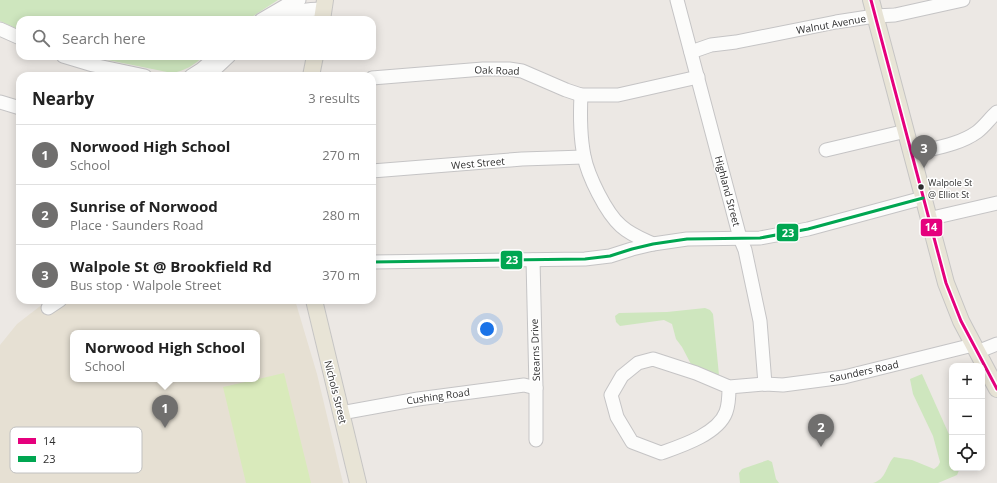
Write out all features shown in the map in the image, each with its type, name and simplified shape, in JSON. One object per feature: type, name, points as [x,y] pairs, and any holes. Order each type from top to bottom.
[{"type":"main road","points":[[871,0],[928,219],[952,302],[997,389]]},
{"type":"main road","points":[[312,72],[314,60]]},
{"type":"main road","name":"Nichols Street","points":[[315,304],[358,483]]},
{"type":"street","points":[[268,16],[298,0]]},
{"type":"street","name":"Highland Street","points":[[677,0],[740,238],[745,250],[760,321],[765,384]]},
{"type":"street","name":"Walnut Avenue","points":[[692,58],[723,44],[836,22],[875,16],[895,15],[963,0]]},
{"type":"street","points":[[287,16],[308,9],[324,10]]},
{"type":"street","points":[[0,29],[16,36]]},
{"type":"street","name":"Oak Road","points":[[664,85],[675,78],[692,58]]},
{"type":"street","points":[[76,60],[126,72]]},
{"type":"street","points":[[197,72],[218,60]]},
{"type":"street","points":[[211,72],[221,60]]},
{"type":"street","name":"Oak Road","points":[[376,78],[465,70],[509,69],[522,71],[581,95],[618,95],[698,77]]},
{"type":"street","points":[[581,95],[580,112],[584,157],[600,198],[620,226],[632,234],[654,244]]},
{"type":"street","points":[[0,102],[16,107]]},
{"type":"street","points":[[912,154],[962,141],[979,131],[997,112]]},
{"type":"street","points":[[826,150],[906,131]]},
{"type":"street","name":"West Street","points":[[376,172],[522,159],[584,157]]},
{"type":"street","points":[[376,262],[585,259],[610,256],[654,244],[686,240],[760,238],[808,229],[923,198]]},
{"type":"street","points":[[928,219],[997,203]]},
{"type":"street","name":"Stearns Drive","points":[[533,260],[536,440]]},
{"type":"street","points":[[48,308],[54,304]]},
{"type":"street","name":"Saunders Road","points":[[729,387],[726,413],[716,428],[684,445],[661,453],[632,442],[617,417],[611,395],[622,376],[638,363],[653,359],[696,372],[729,387],[765,384],[783,385],[844,377],[997,344]]},
{"type":"street","name":"Cushing Road","points":[[341,413],[418,399],[524,385],[536,388]]},
{"type":"shaded area","points":[[43,304],[296,304],[317,374],[343,483],[0,483],[0,345],[17,324]]},
{"type":"green space","points":[[0,0],[278,0],[253,16],[16,16],[16,28],[0,21]]},
{"type":"green space","points":[[108,60],[199,60],[181,71],[167,72]]},
{"type":"green space","points":[[705,308],[710,310],[713,314],[719,375],[693,368],[676,339],[672,324],[664,320],[620,326],[616,322],[615,316],[619,313],[667,312]]},
{"type":"green space","points":[[284,373],[311,483],[246,483],[223,387],[245,382],[260,382],[260,379]]},
{"type":"green space","points":[[922,374],[949,434],[949,471],[959,471],[957,475],[938,483],[873,483],[878,481],[884,475],[894,457],[912,460],[934,469],[940,462],[933,436],[913,394],[910,379]]},
{"type":"green space","points":[[768,460],[772,462],[776,479],[779,483],[740,483],[739,473],[742,469]]},
{"type":"transit line","name":"14","points":[[871,0],[946,283],[961,321],[997,389]]},
{"type":"transit line","name":"23","points":[[376,262],[585,259],[610,256],[653,244],[687,239],[760,238],[808,229],[923,198]]},
{"type":"place","name":"Walpole St @ Brookfield Rd","points":[[924,168]]},
{"type":"place","name":"Walpole St @ Elliot St","points":[[921,187]]},
{"type":"place","name":"Norwood High School","points":[[165,428]]},
{"type":"place","name":"Sunrise of Norwood","points":[[821,447]]}]
